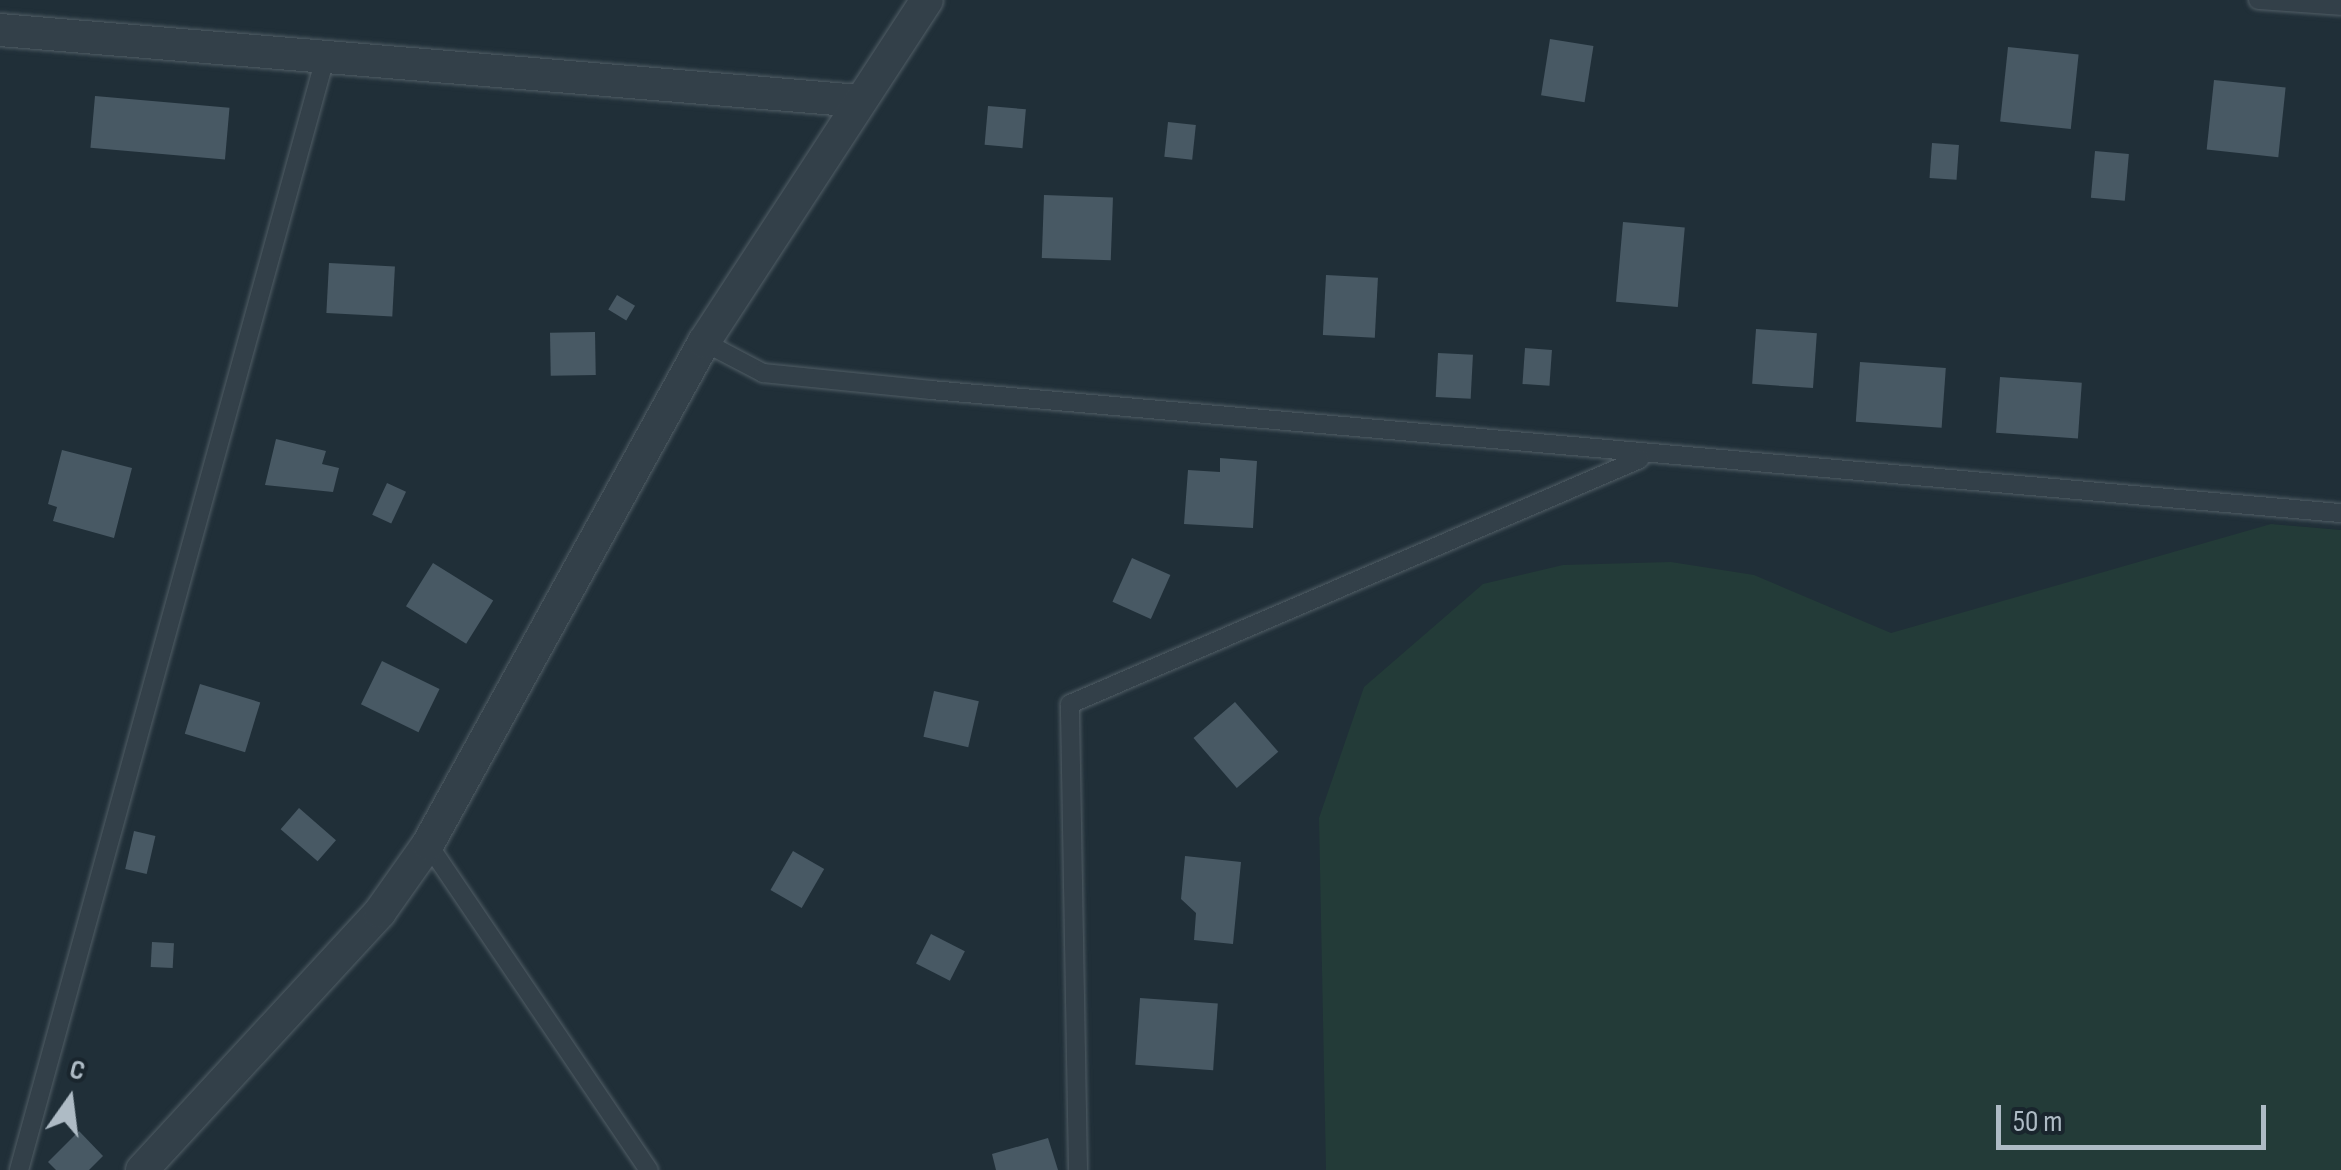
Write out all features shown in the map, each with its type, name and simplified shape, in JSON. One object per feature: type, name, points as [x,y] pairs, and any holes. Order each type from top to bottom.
[{"type":"street","points":[[142,1170],[380,912],[428,844],[704,342],[927,0]]},
{"type":"street","points":[[0,30],[859,102]]},
{"type":"lane","points":[[2258,0],[2341,6]]},
{"type":"lane","points":[[18,1170],[325,58]]},
{"type":"lane","points":[[704,342],[763,373],[1645,456],[2341,513]]},
{"type":"lane","points":[[1078,1170],[1070,704],[1645,456]]},
{"type":"lane","points":[[428,844],[649,1170]]},
{"type":"green space","points":[[2271,524],[2341,530],[2341,1170],[1326,1170],[1319,818],[1364,687],[1483,584],[1563,565],[1671,562],[1754,575],[1891,633]]},
{"type":"building","points":[[1550,39],[1593,46],[1585,102],[1541,95]]},
{"type":"building","points":[[2008,47],[2079,54],[2071,129],[2000,122]]},
{"type":"building","points":[[2214,80],[2286,88],[2278,157],[2207,150]]},
{"type":"building","points":[[95,96],[229,108],[225,160],[90,148]]},
{"type":"building","points":[[988,106],[1026,109],[1022,148],[985,145]]},
{"type":"building","points":[[1168,122],[1196,125],[1192,160],[1164,157]]},
{"type":"building","points":[[1932,143],[1959,145],[1956,180],[1930,178]]},
{"type":"building","points":[[2095,151],[2129,154],[2125,201],[2091,198]]},
{"type":"building","points":[[1044,195],[1113,197],[1111,260],[1042,258]]},
{"type":"building","points":[[1623,222],[1685,227],[1678,307],[1616,302]]},
{"type":"building","points":[[329,263],[395,266],[392,316],[326,313]]},
{"type":"building","points":[[1326,275],[1378,278],[1375,338],[1323,335]]},
{"type":"building","points":[[617,295],[635,306],[626,320],[608,310]]},
{"type":"building","points":[[1756,329],[1817,333],[1813,388],[1752,384]]},
{"type":"building","points":[[595,332],[596,375],[551,376],[550,333]]},
{"type":"building","points":[[1525,348],[1552,350],[1549,386],[1522,384]]},
{"type":"building","points":[[1438,353],[1473,355],[1471,399],[1436,397]]},
{"type":"building","points":[[1860,362],[1946,368],[1942,428],[1856,422]]},
{"type":"building","points":[[2000,377],[2082,383],[2078,439],[1996,433]]},
{"type":"building","points":[[276,439],[326,451],[322,464],[339,468],[333,492],[265,485]]},
{"type":"building","points":[[62,450],[132,468],[114,538],[53,521],[57,507],[48,504]]},
{"type":"building","points":[[1220,458],[1257,461],[1253,528],[1184,524],[1188,470],[1220,472]]},
{"type":"building","points":[[387,483],[406,492],[391,524],[372,515]]},
{"type":"building","points":[[1132,558],[1170,575],[1151,619],[1112,602]]},
{"type":"building","points":[[433,563],[493,601],[466,644],[406,606]]},
{"type":"building","points":[[382,661],[440,689],[418,732],[361,704]]},
{"type":"building","points":[[200,684],[260,702],[245,752],[185,734]]},
{"type":"building","points":[[934,691],[979,701],[968,747],[923,737]]},
{"type":"building","points":[[1235,702],[1278,752],[1237,788],[1193,738]]},
{"type":"building","points":[[299,808],[336,840],[318,861],[281,829]]},
{"type":"building","points":[[134,831],[155,836],[147,874],[125,869]]},
{"type":"building","points":[[793,851],[824,869],[802,908],[770,890]]},
{"type":"building","points":[[1185,856],[1241,862],[1233,944],[1194,940],[1196,913],[1181,899]]},
{"type":"building","points":[[931,934],[965,951],[950,981],[916,963]]},
{"type":"building","points":[[152,942],[174,943],[173,968],[151,967]]},
{"type":"building","points":[[1140,998],[1218,1003],[1213,1070],[1135,1065]]},
{"type":"building","points":[[79,1131],[103,1156],[89,1170],[56,1170],[48,1162]]},
{"type":"building","points":[[1048,1138],[1058,1170],[996,1170],[992,1154]]}]
